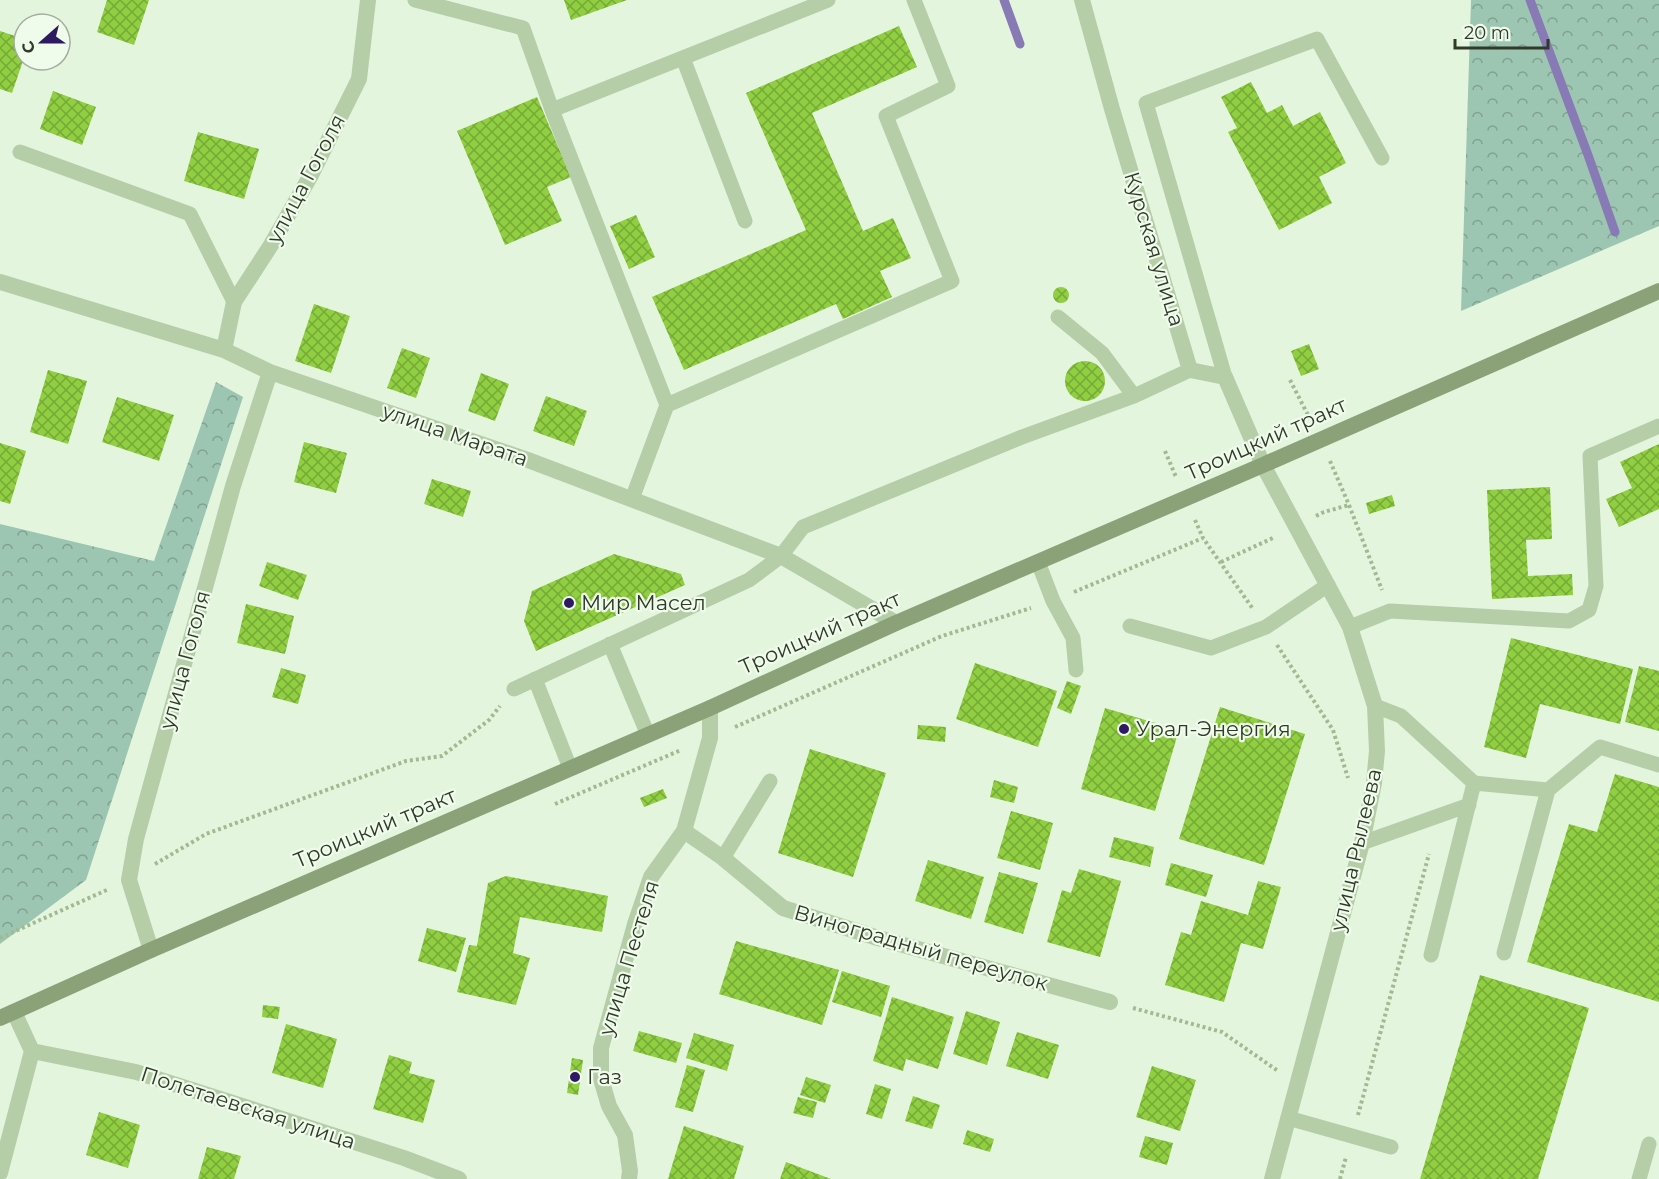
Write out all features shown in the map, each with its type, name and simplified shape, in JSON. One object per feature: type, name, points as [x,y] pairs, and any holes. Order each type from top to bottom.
[{"type":"main road","name":"Троицкий тракт","points":[[7,1015],[151,950],[710,708],[896,623],[1659,291]]},
{"type":"street","name":"улица Гоголя","points":[[224,350],[234,302],[271,245],[311,175],[358,79],[368,0]]},
{"type":"street","name":"Курская улица","points":[[1082,0],[1121,142],[1190,370]]},
{"type":"street","name":"улица Марата","points":[[0,282],[224,350],[270,372],[528,460],[782,556],[896,623]]},
{"type":"street","points":[[1190,370],[1225,377],[1263,465]]},
{"type":"street","name":"улица Гоголя","points":[[151,950],[129,880],[136,839],[233,486],[270,372]]},
{"type":"street","name":"улица Рылеева","points":[[1263,465],[1350,627],[1375,706],[1377,751],[1374,783],[1362,843],[1272,1179]]},
{"type":"street","name":"улица Пестеля","points":[[628,1179],[630,1171],[625,1135],[609,1106],[601,1079],[601,1048],[635,924],[651,877],[684,831],[710,738],[710,708]]},
{"type":"street","name":"Виноградный переулок","points":[[684,831],[723,858],[783,908],[878,938],[1110,1002]]},
{"type":"street","points":[[0,1173],[32,1051],[7,1015]]},
{"type":"street","name":"Полетаевская улица","points":[[32,1051],[136,1072],[404,1158],[459,1179]]},
{"type":"lane","points":[[415,0],[523,28],[552,110],[667,405],[632,499]]},
{"type":"lane","points":[[552,110],[828,0]]},
{"type":"lane","points":[[667,405],[952,281],[886,116],[948,86],[914,0]]},
{"type":"lane","points":[[1225,377],[1146,103],[1317,39],[1382,158]]},
{"type":"lane","points":[[683,58],[744,221]]},
{"type":"lane","points":[[20,152],[190,214],[234,302]]},
{"type":"lane","points":[[1058,317],[1102,353],[1134,396]]},
{"type":"lane","points":[[514,689],[749,580],[782,556],[803,527],[1022,437],[1134,396],[1190,370]]},
{"type":"lane","points":[[1350,627],[1390,611],[1569,621],[1589,610],[1596,586],[1590,456],[1659,426]]},
{"type":"lane","points":[[1038,562],[1053,601],[1073,638],[1076,670]]},
{"type":"lane","points":[[1131,626],[1211,648],[1266,627],[1328,585]]},
{"type":"lane","points":[[610,644],[648,735]]},
{"type":"lane","points":[[535,679],[570,768]]},
{"type":"lane","points":[[1375,706],[1401,716],[1474,783],[1548,790]]},
{"type":"lane","points":[[1504,953],[1548,790],[1600,747],[1659,765]]},
{"type":"lane","points":[[723,858],[770,781]]},
{"type":"lane","points":[[1431,955],[1474,783]]},
{"type":"lane","points":[[1362,843],[1469,805]]},
{"type":"lane","points":[[1288,1118],[1390,1147]]},
{"type":"lane","points":[[1639,1179],[1649,1144]]},
{"type":"path","points":[[1290,380],[1349,504],[1390,611]]},
{"type":"path","points":[[546,808],[942,636],[1053,601],[1203,538],[1266,627],[1333,730],[1348,776],[1347,788]]},
{"type":"path","points":[[0,938],[129,880],[206,834],[406,760],[442,756],[489,720],[514,689]]},
{"type":"path","points":[[1340,1179],[1428,854]]},
{"type":"path","points":[[1110,1002],[1222,1032],[1278,1071],[1281,1060]]},
{"type":"green space","points":[[1471,0],[1659,0],[1659,226],[1461,311]]},
{"type":"green space","points":[[216,382],[243,397],[86,880],[0,944],[0,524],[154,561]]},
{"type":"building","points":[[107,0],[149,0],[134,45],[97,32]]},
{"type":"building","points":[[564,0],[627,0],[571,20]]},
{"type":"building","points":[[899,26],[917,67],[812,113],[863,231],[893,218],[911,258],[880,271],[892,297],[843,319],[836,304],[684,370],[652,297],[806,230],[746,93]]},
{"type":"building","points":[[0,31],[12,35],[12,72],[19,72],[12,93],[0,89]]},
{"type":"building","points":[[1251,82],[1267,113],[1282,105],[1293,126],[1320,112],[1346,163],[1319,177],[1332,203],[1279,230],[1228,132],[1237,128],[1221,97]]},
{"type":"building","points":[[53,91],[96,107],[82,145],[40,129]]},
{"type":"building","points":[[537,97],[571,177],[547,187],[562,221],[505,245],[457,131]]},
{"type":"building","points":[[198,132],[259,149],[244,199],[184,181]]},
{"type":"building","points":[[636,215],[655,257],[629,269],[610,226]]},
{"type":"building","points":[[1061,287],[1067,289],[1069,295],[1067,301],[1061,303],[1055,301],[1053,295],[1055,289]]},
{"type":"building","points":[[314,304],[350,316],[331,373],[295,361]]},
{"type":"building","points":[[1309,344],[1319,369],[1301,376],[1291,351]]},
{"type":"building","points":[[402,348],[430,358],[416,398],[387,388]]},
{"type":"building","points":[[1085,361],[1093,362],[1099,367],[1104,373],[1104,389],[1099,395],[1093,400],[1085,401],[1077,400],[1071,395],[1066,389],[1065,381],[1066,373],[1071,367],[1077,362]]},
{"type":"building","points":[[48,370],[87,381],[68,444],[30,432]]},
{"type":"building","points":[[481,373],[509,384],[495,421],[468,411]]},
{"type":"building","points":[[546,396],[587,411],[574,446],[533,431]]},
{"type":"building","points":[[117,397],[174,415],[159,461],[102,442]]},
{"type":"building","points":[[304,442],[347,453],[336,493],[294,482]]},
{"type":"building","points":[[0,443],[26,451],[10,504],[0,501]]},
{"type":"building","points":[[1659,444],[1659,509],[1619,527],[1606,499],[1632,488],[1620,462]]},
{"type":"building","points":[[432,479],[471,491],[463,517],[424,504]]},
{"type":"building","points":[[1550,487],[1552,539],[1526,540],[1528,576],[1572,574],[1573,595],[1492,599],[1487,490]]},
{"type":"building","points":[[1392,495],[1395,506],[1369,514],[1366,503]]},
{"type":"building","points":[[614,554],[681,574],[685,585],[536,651],[524,621],[532,591]]},
{"type":"building","points":[[267,562],[307,575],[298,600],[259,586]]},
{"type":"building","points":[[246,604],[294,616],[285,654],[237,643]]},
{"type":"building","points":[[1511,638],[1633,669],[1620,724],[1540,704],[1526,758],[1484,747]]},
{"type":"building","points":[[975,663],[1057,691],[1038,747],[956,719]]},
{"type":"building","points":[[1639,666],[1659,671],[1659,731],[1625,722]]},
{"type":"building","points":[[281,668],[306,675],[298,704],[272,697]]},
{"type":"building","points":[[1067,681],[1081,686],[1071,714],[1057,708]]},
{"type":"building","points":[[1220,707],[1305,734],[1264,865],[1179,839]]},
{"type":"building","points":[[1105,708],[1179,730],[1155,811],[1081,789]]},
{"type":"building","points":[[918,725],[946,727],[945,742],[917,739]]},
{"type":"building","points":[[810,749],[886,773],[853,877],[778,853]]},
{"type":"building","points":[[1615,774],[1659,787],[1659,1002],[1527,962],[1569,824],[1597,832]]},
{"type":"building","points":[[994,780],[1018,787],[1014,803],[990,797]]},
{"type":"building","points":[[663,789],[667,798],[644,807],[640,798]]},
{"type":"building","points":[[1011,811],[1053,823],[1040,870],[997,858]]},
{"type":"building","points":[[1114,837],[1154,847],[1150,867],[1109,857]]},
{"type":"building","points":[[928,860],[984,877],[971,919],[915,901]]},
{"type":"building","points":[[1171,863],[1213,875],[1206,897],[1165,885]]},
{"type":"building","points":[[1079,869],[1121,881],[1100,957],[1047,942],[1062,890],[1071,893]]},
{"type":"building","points":[[999,872],[1038,883],[1023,934],[984,922]]},
{"type":"building","points":[[506,876],[608,896],[602,932],[520,917],[513,953],[530,958],[516,1005],[457,992],[469,945],[477,946],[488,883]]},
{"type":"building","points":[[1258,881],[1281,887],[1263,949],[1241,943],[1224,1002],[1165,985],[1181,932],[1191,935],[1201,901],[1248,915]]},
{"type":"building","points":[[427,928],[466,938],[456,972],[418,961]]},
{"type":"building","points":[[736,941],[839,970],[822,1025],[719,994]]},
{"type":"building","points":[[842,971],[890,986],[881,1017],[832,1002]]},
{"type":"building","points":[[1480,975],[1589,1008],[1538,1179],[1420,1179]]},
{"type":"building","points":[[892,997],[954,1017],[938,1069],[906,1059],[903,1071],[873,1061]]},
{"type":"building","points":[[263,1005],[280,1007],[278,1019],[262,1017]]},
{"type":"building","points":[[966,1011],[1000,1022],[987,1065],[953,1054]]},
{"type":"building","points":[[286,1024],[337,1039],[323,1088],[272,1073]]},
{"type":"building","points":[[639,1031],[682,1043],[676,1063],[633,1051]]},
{"type":"building","points":[[1017,1032],[1059,1045],[1048,1079],[1006,1066]]},
{"type":"building","points":[[694,1033],[734,1045],[727,1071],[686,1058]]},
{"type":"building","points":[[389,1055],[412,1062],[409,1073],[435,1080],[423,1123],[373,1109]]},
{"type":"building","name":"Газ","points":[[572,1058],[583,1060],[578,1095],[567,1093]]},
{"type":"building","points":[[687,1065],[705,1070],[693,1112],[675,1107]]},
{"type":"building","points":[[1152,1066],[1196,1080],[1180,1131],[1136,1117]]},
{"type":"building","points":[[806,1077],[831,1085],[825,1103],[800,1095]]},
{"type":"building","points":[[875,1084],[891,1089],[882,1119],[866,1114]]},
{"type":"building","points":[[913,1096],[940,1105],[932,1129],[905,1121]]},
{"type":"building","points":[[798,1097],[817,1102],[813,1118],[793,1113]]},
{"type":"building","points":[[99,1112],[140,1125],[128,1168],[86,1155]]},
{"type":"building","points":[[684,1126],[744,1146],[734,1179],[668,1179]]},
{"type":"building","points":[[967,1130],[994,1139],[990,1152],[963,1144]]},
{"type":"building","points":[[1145,1136],[1173,1143],[1167,1165],[1139,1157]]},
{"type":"building","points":[[207,1147],[241,1156],[234,1179],[198,1179]]},
{"type":"building","points":[[786,1162],[831,1179],[780,1179]]},
{"type":"waterway","points":[[1004,0],[1020,44]]},
{"type":"waterway","points":[[1530,0],[1615,232]]},
{"type":"place","name":"Мир Масел","points":[[569,603]]},
{"type":"place","name":"Урал-Энергия","points":[[1124,729]]},
{"type":"place","name":"Газ","points":[[575,1077]]}]
